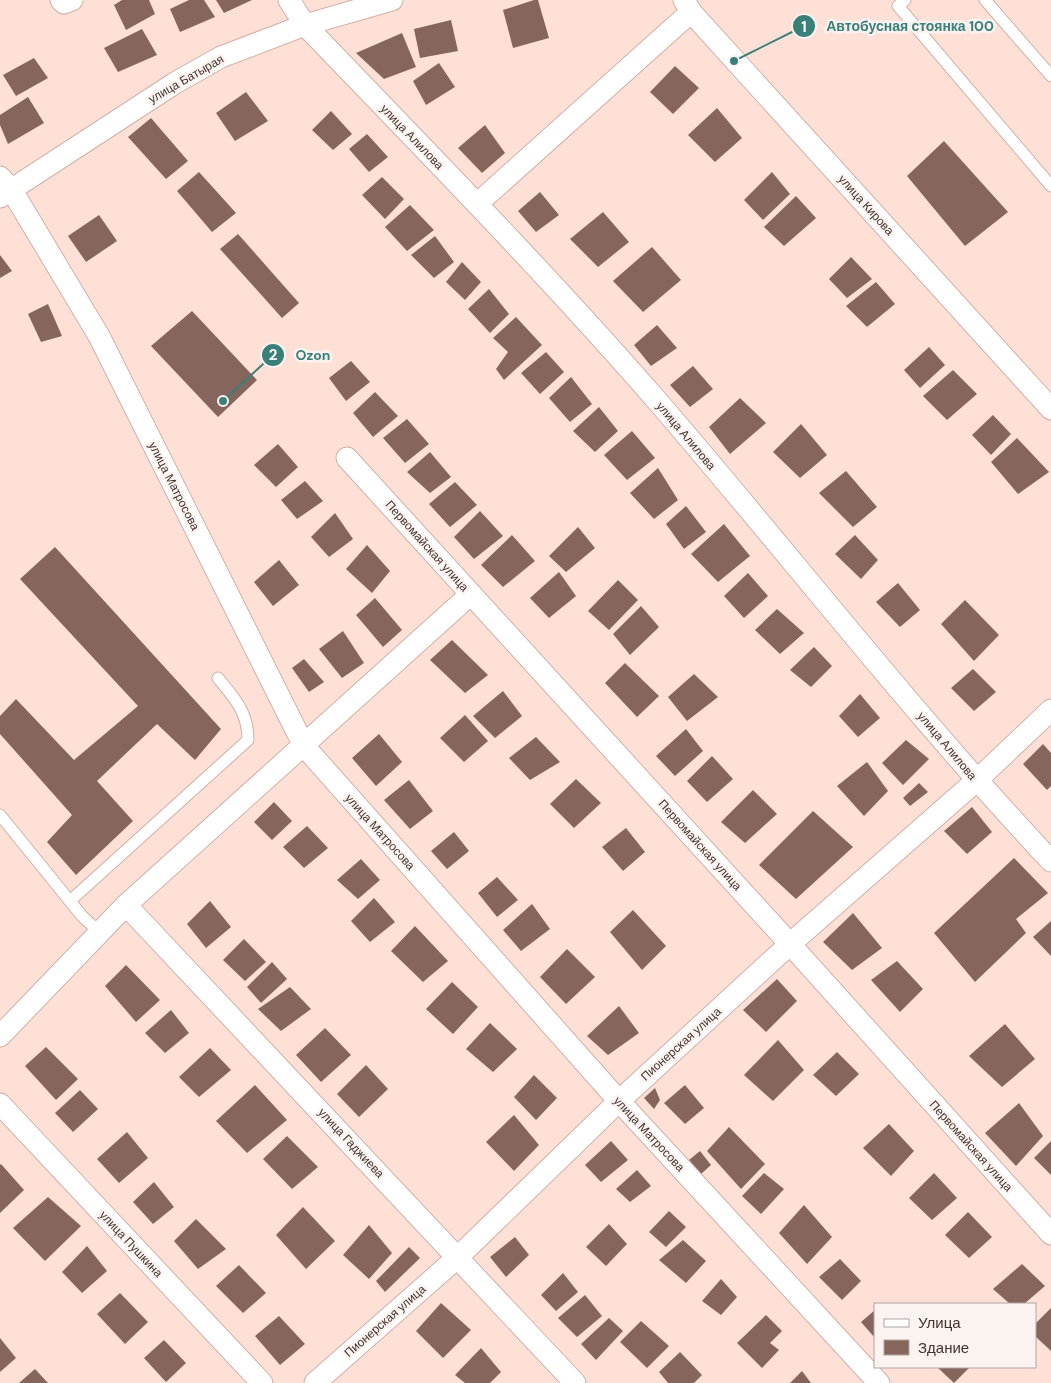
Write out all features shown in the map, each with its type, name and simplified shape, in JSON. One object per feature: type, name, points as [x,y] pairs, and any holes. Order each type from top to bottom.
[{"type":"street","points":[[61,0],[64,3],[72,0]]},
{"type":"street","name":"улица Алилова","points":[[288,0],[305,25],[476,204],[658,402],[976,781],[1051,860]]},
{"type":"street","name":"улица Батырая","points":[[4,188],[175,83],[222,57],[305,25],[392,0]]},
{"type":"street","points":[[476,204],[687,6]]},
{"type":"street","name":"улица Кирова","points":[[687,6],[1050,405]]},
{"type":"street","name":"улица Матросова","points":[[4,188],[99,336],[304,746],[619,1101],[879,1383]]},
{"type":"street","name":"Первомайская улица","points":[[347,458],[790,944],[1051,1234]]},
{"type":"street","points":[[0,1036],[126,905],[471,594]]},
{"type":"street","name":"Пионерская улица","points":[[315,1383],[458,1257],[619,1101],[790,944],[976,781],[1051,710]]},
{"type":"street","name":"улица Гаджиева","points":[[126,905],[575,1383]]},
{"type":"street","name":"улица Пушкина","points":[[0,1104],[262,1383]]},
{"type":"lane","points":[[905,0],[898,6],[1051,186]]},
{"type":"lane","points":[[985,0],[1051,76]]},
{"type":"lane","points":[[70,901],[248,740],[248,724],[238,704],[218,678]]},
{"type":"lane","points":[[0,815],[70,901],[99,932]]},
{"type":"building","points":[[122,0],[149,0],[155,14],[126,30],[114,5]]},
{"type":"building","points":[[189,0],[204,0],[215,17],[180,32],[170,9]]},
{"type":"building","points":[[216,0],[252,0],[224,13]]},
{"type":"building","points":[[538,0],[549,38],[513,48],[503,10]]},
{"type":"building","points":[[451,20],[458,51],[420,58],[414,29]]},
{"type":"building","points":[[142,29],[157,55],[118,72],[104,48]]},
{"type":"building","points":[[402,33],[416,67],[384,79],[356,53]]},
{"type":"building","points":[[34,58],[48,78],[16,96],[3,75]]},
{"type":"building","points":[[439,63],[455,87],[426,105],[413,81]]},
{"type":"building","points":[[675,66],[699,88],[673,114],[650,92]]},
{"type":"building","points":[[246,92],[268,121],[235,141],[216,113]]},
{"type":"building","points":[[28,97],[44,123],[8,144],[0,125],[0,115]]},
{"type":"building","points":[[717,108],[742,138],[715,162],[688,135]]},
{"type":"building","points":[[331,111],[352,134],[333,150],[312,130]]},
{"type":"building","points":[[151,118],[188,161],[166,179],[128,137]]},
{"type":"building","points":[[485,125],[505,153],[482,173],[458,148]]},
{"type":"building","points":[[367,134],[388,157],[369,172],[349,149]]},
{"type":"building","points":[[944,141],[1008,212],[965,246],[907,176]]},
{"type":"building","points":[[199,172],[236,213],[212,232],[177,191]]},
{"type":"building","points":[[772,172],[790,194],[763,220],[744,200]]},
{"type":"building","points":[[382,177],[404,199],[385,219],[362,195]]},
{"type":"building","points":[[540,192],[559,215],[536,232],[518,211]]},
{"type":"building","points":[[796,196],[816,218],[784,246],[764,227]]},
{"type":"building","points":[[410,205],[434,230],[407,251],[385,227]]},
{"type":"building","points":[[603,212],[629,242],[598,267],[570,239]]},
{"type":"building","points":[[99,215],[117,241],[86,262],[68,236]]},
{"type":"building","points":[[238,234],[299,303],[282,318],[220,249]]},
{"type":"building","points":[[435,236],[454,262],[434,278],[411,255]]},
{"type":"building","points":[[652,247],[681,280],[643,312],[613,281]]},
{"type":"building","points":[[0,255],[12,271],[0,278]]},
{"type":"building","points":[[851,257],[872,279],[847,298],[829,279]]},
{"type":"building","points":[[462,262],[481,282],[465,300],[446,282]]},
{"type":"building","points":[[876,282],[895,304],[867,327],[846,306]]},
{"type":"building","points":[[489,289],[509,314],[490,333],[468,309]]},
{"type":"building","points":[[48,304],[62,336],[41,342],[28,314]]},
{"type":"building","points":[[192,311],[257,380],[218,417],[151,346]]},
{"type":"building","points":[[516,317],[542,345],[504,380],[496,369],[508,352],[493,338]]},
{"type":"building","points":[[657,325],[677,348],[651,366],[634,345]]},
{"type":"building","points":[[929,347],[945,365],[920,388],[904,370]]},
{"type":"building","points":[[546,352],[564,372],[540,394],[521,373]]},
{"type":"building","points":[[351,361],[370,382],[346,401],[329,378]]},
{"type":"building","points":[[693,366],[713,389],[690,407],[670,385]]},
{"type":"building","points":[[953,370],[977,394],[947,420],[923,396]]},
{"type":"building","points":[[571,377],[592,404],[570,422],[549,398]]},
{"type":"building","points":[[375,392],[398,416],[373,437],[353,413]]},
{"type":"building","points":[[740,398],[766,423],[730,454],[709,427]]},
{"type":"building","points":[[599,407],[618,431],[595,452],[573,431]]},
{"type":"building","points":[[993,415],[1011,434],[991,455],[972,435]]},
{"type":"building","points":[[407,419],[429,444],[405,463],[383,438]]},
{"type":"building","points":[[801,424],[827,455],[800,478],[773,452]]},
{"type":"building","points":[[632,431],[655,458],[627,480],[604,455]]},
{"type":"building","points":[[1017,438],[1049,472],[1018,494],[991,462]]},
{"type":"building","points":[[278,444],[298,467],[276,487],[254,465]]},
{"type":"building","points":[[430,452],[451,477],[430,493],[407,472]]},
{"type":"building","points":[[658,468],[678,500],[654,519],[630,493]]},
{"type":"building","points":[[846,471],[877,507],[853,527],[819,493]]},
{"type":"building","points":[[305,481],[323,501],[297,519],[281,500]]},
{"type":"building","points":[[455,482],[477,505],[450,527],[429,504]]},
{"type":"building","points":[[686,506],[706,532],[684,549],[666,524]]},
{"type":"building","points":[[480,511],[503,536],[474,559],[454,537]]},
{"type":"building","points":[[335,513],[353,539],[329,557],[311,537]]},
{"type":"building","points":[[724,524],[750,556],[718,582],[691,554]]},
{"type":"building","points":[[578,527],[595,548],[566,572],[549,556]]},
{"type":"building","points":[[512,535],[535,561],[503,587],[481,565]]},
{"type":"building","points":[[855,535],[878,560],[861,579],[835,554]]},
{"type":"building","points":[[367,545],[390,571],[372,593],[346,569]]},
{"type":"building","points":[[55,547],[221,729],[195,760],[157,724],[97,781],[133,821],[76,875],[47,842],[72,815],[0,734],[0,716],[16,699],[74,760],[138,706],[20,579]]},
{"type":"building","points":[[279,560],[299,585],[273,606],[254,582]]},
{"type":"building","points":[[559,572],[576,596],[549,618],[530,598]]},
{"type":"building","points":[[748,573],[768,596],[744,618],[724,596]]},
{"type":"building","points":[[618,580],[638,600],[609,630],[588,611]]},
{"type":"building","points":[[898,583],[920,610],[900,627],[876,602]]},
{"type":"building","points":[[375,598],[402,630],[383,647],[356,615]]},
{"type":"building","points":[[965,600],[999,635],[974,661],[941,624]]},
{"type":"building","points":[[641,606],[659,627],[630,655],[613,634]]},
{"type":"building","points":[[777,609],[804,633],[780,654],[755,630]]},
{"type":"building","points":[[343,631],[364,663],[342,678],[319,649]]},
{"type":"building","points":[[452,640],[488,675],[465,693],[430,660]]},
{"type":"building","points":[[814,647],[832,666],[811,687],[790,670]]},
{"type":"building","points":[[304,659],[324,682],[309,692],[292,668]]},
{"type":"building","points":[[625,663],[659,696],[637,717],[605,683]]},
{"type":"building","points":[[973,669],[996,692],[974,711],[951,688]]},
{"type":"building","points":[[694,674],[718,697],[687,721],[668,697]]},
{"type":"building","points":[[503,691],[522,716],[495,738],[473,716]]},
{"type":"building","points":[[860,694],[880,718],[858,737],[839,716]]},
{"type":"building","points":[[465,715],[488,741],[464,762],[440,738]]},
{"type":"building","points":[[686,729],[703,751],[675,776],[656,756]]},
{"type":"building","points":[[379,734],[402,762],[376,786],[352,758]]},
{"type":"building","points":[[536,737],[560,762],[530,780],[509,758]]},
{"type":"building","points":[[906,740],[929,759],[903,785],[882,763]]},
{"type":"building","points":[[1043,744],[1051,753],[1051,786],[1047,790],[1023,764]]},
{"type":"building","points":[[712,756],[733,779],[707,802],[687,781]]},
{"type":"building","points":[[867,762],[888,791],[864,816],[837,786]]},
{"type":"building","points":[[576,779],[601,803],[574,828],[550,804]]},
{"type":"building","points":[[409,780],[433,811],[410,829],[384,800]]},
{"type":"building","points":[[919,783],[928,792],[910,806],[903,798]]},
{"type":"building","points":[[753,790],[777,814],[745,843],[721,822]]},
{"type":"building","points":[[274,802],[292,821],[272,840],[254,822]]},
{"type":"building","points":[[972,807],[992,832],[967,854],[944,831]]},
{"type":"building","points":[[813,811],[853,847],[796,899],[759,865]]},
{"type":"building","points":[[307,826],[328,848],[304,868],[283,847]]},
{"type":"building","points":[[626,828],[645,852],[623,871],[602,847]]},
{"type":"building","points":[[454,832],[469,851],[447,869],[431,851]]},
{"type":"building","points":[[1014,858],[1048,893],[1016,919],[1026,933],[975,982],[934,933]]},
{"type":"building","points":[[361,859],[380,880],[358,899],[337,880]]},
{"type":"building","points":[[497,877],[518,900],[497,917],[478,893]]},
{"type":"building","points":[[374,898],[395,922],[370,942],[351,921]]},
{"type":"building","points":[[210,901],[231,927],[206,948],[187,924]]},
{"type":"building","points":[[532,904],[550,929],[521,951],[503,930]]},
{"type":"building","points":[[633,910],[666,946],[642,970],[610,932]]},
{"type":"building","points":[[853,913],[882,948],[852,970],[823,942]]},
{"type":"building","points":[[1051,921],[1051,956],[1033,937]]},
{"type":"building","points":[[415,926],[448,961],[423,982],[391,951]]},
{"type":"building","points":[[244,939],[266,962],[245,981],[223,960]]},
{"type":"building","points":[[567,949],[595,977],[566,1004],[540,977]]},
{"type":"building","points":[[897,961],[923,989],[900,1012],[871,980]]},
{"type":"building","points":[[272,962],[287,979],[261,1003],[247,987]]},
{"type":"building","points":[[126,965],[160,1000],[136,1022],[105,986]]},
{"type":"building","points":[[777,979],[797,1001],[766,1032],[743,1010]]},
{"type":"building","points":[[452,982],[478,1007],[453,1034],[426,1009]]},
{"type":"building","points":[[290,987],[311,1009],[281,1031],[258,1009]]},
{"type":"building","points":[[619,1006],[639,1033],[608,1055],[587,1036]]},
{"type":"building","points":[[171,1010],[189,1033],[165,1053],[145,1033]]},
{"type":"building","points":[[490,1023],[517,1049],[493,1072],[466,1049]]},
{"type":"building","points":[[1005,1024],[1035,1059],[1002,1087],[969,1056]]},
{"type":"building","points":[[325,1028],[351,1055],[321,1082],[296,1055]]},
{"type":"building","points":[[778,1040],[804,1070],[773,1101],[744,1075]]},
{"type":"building","points":[[46,1047],[78,1079],[56,1100],[25,1066]]},
{"type":"building","points":[[210,1048],[231,1070],[199,1097],[179,1077]]},
{"type":"building","points":[[837,1052],[859,1074],[836,1096],[813,1075]]},
{"type":"building","points":[[366,1065],[388,1089],[359,1117],[337,1094]]},
{"type":"building","points":[[534,1075],[557,1098],[536,1120],[514,1097]]},
{"type":"building","points":[[255,1085],[287,1120],[247,1153],[216,1121]]},
{"type":"building","points":[[685,1085],[704,1108],[685,1124],[664,1103]]},
{"type":"building","points":[[655,1088],[660,1100],[654,1109],[644,1098]]},
{"type":"building","points":[[80,1090],[98,1109],[73,1132],[55,1113]]},
{"type":"building","points":[[1019,1103],[1043,1136],[1016,1166],[985,1133]]},
{"type":"building","points":[[514,1115],[539,1145],[514,1171],[486,1142]]},
{"type":"building","points":[[889,1124],[914,1151],[891,1176],[863,1148]]},
{"type":"building","points":[[729,1127],[765,1164],[741,1189],[707,1151]]},
{"type":"building","points":[[127,1132],[148,1158],[119,1183],[97,1159]]},
{"type":"building","points":[[287,1136],[318,1167],[292,1189],[263,1159]]},
{"type":"building","points":[[611,1141],[628,1160],[601,1182],[585,1165]]},
{"type":"building","points":[[1051,1141],[1051,1175],[1034,1158]]},
{"type":"building","points":[[700,1151],[711,1165],[701,1174],[689,1160]]},
{"type":"building","points":[[0,1165],[24,1190],[0,1213]]},
{"type":"building","points":[[637,1170],[651,1186],[630,1202],[616,1189]]},
{"type":"building","points":[[764,1173],[784,1189],[761,1214],[742,1196]]},
{"type":"building","points":[[934,1173],[957,1198],[932,1220],[909,1198]]},
{"type":"building","points":[[154,1182],[174,1207],[153,1224],[133,1202]]},
{"type":"building","points":[[48,1197],[81,1226],[45,1261],[13,1228]]},
{"type":"building","points":[[804,1205],[832,1237],[807,1264],[779,1233]]},
{"type":"building","points":[[303,1207],[335,1241],[306,1269],[276,1235]]},
{"type":"building","points":[[669,1211],[686,1227],[666,1247],[649,1232]]},
{"type":"building","points":[[968,1212],[992,1237],[969,1258],[945,1235]]},
{"type":"building","points":[[196,1219],[226,1249],[198,1269],[174,1241]]},
{"type":"building","points":[[609,1224],[627,1244],[606,1266],[586,1247]]},
{"type":"building","points":[[369,1225],[392,1253],[369,1279],[343,1255]]},
{"type":"building","points":[[515,1237],[529,1255],[506,1277],[490,1257]]},
{"type":"building","points":[[683,1240],[706,1261],[686,1283],[659,1260]]},
{"type":"building","points":[[87,1246],[107,1271],[82,1293],[62,1272]]},
{"type":"building","points":[[409,1247],[420,1258],[385,1292],[376,1281]]},
{"type":"building","points":[[840,1259],[861,1281],[842,1300],[819,1277]]},
{"type":"building","points":[[1022,1264],[1045,1286],[1025,1303],[1009,1303],[993,1289]]},
{"type":"building","points":[[239,1265],[266,1293],[243,1313],[216,1286]]},
{"type":"building","points":[[563,1273],[578,1292],[556,1311],[541,1295]]},
{"type":"building","points":[[721,1279],[737,1297],[721,1315],[702,1301]]},
{"type":"building","points":[[120,1293],[148,1322],[125,1344],[97,1314]]},
{"type":"building","points":[[585,1295],[602,1316],[577,1337],[558,1318]]},
{"type":"building","points":[[441,1303],[471,1330],[443,1358],[416,1331]]},
{"type":"building","points":[[1051,1308],[1051,1351],[1036,1337],[1036,1323]]},
{"type":"building","points":[[874,1311],[874,1337],[861,1322]]},
{"type":"building","points":[[766,1315],[782,1331],[770,1343],[779,1350],[762,1368],[737,1343]]},
{"type":"building","points":[[279,1316],[305,1344],[280,1365],[255,1336]]},
{"type":"building","points":[[609,1318],[623,1331],[596,1360],[581,1344]]},
{"type":"building","points":[[641,1321],[669,1346],[647,1368],[620,1342]]},
{"type":"building","points":[[0,1338],[16,1358],[0,1372]]},
{"type":"building","points":[[164,1340],[186,1363],[166,1382],[144,1358]]},
{"type":"building","points":[[481,1348],[501,1372],[490,1383],[465,1383],[455,1375]]},
{"type":"building","points":[[680,1352],[702,1375],[694,1383],[668,1383],[659,1372]]},
{"type":"building","points":[[938,1368],[969,1368],[954,1383]]},
{"type":"building","points":[[35,1369],[48,1383],[19,1383]]},
{"type":"building","points":[[802,1371],[811,1383],[790,1383]]},
{"type":"place","name":"Автобусная стоянка 100","points":[[734,61]]},
{"type":"place","name":"Ozon","points":[[223,401]]}]
